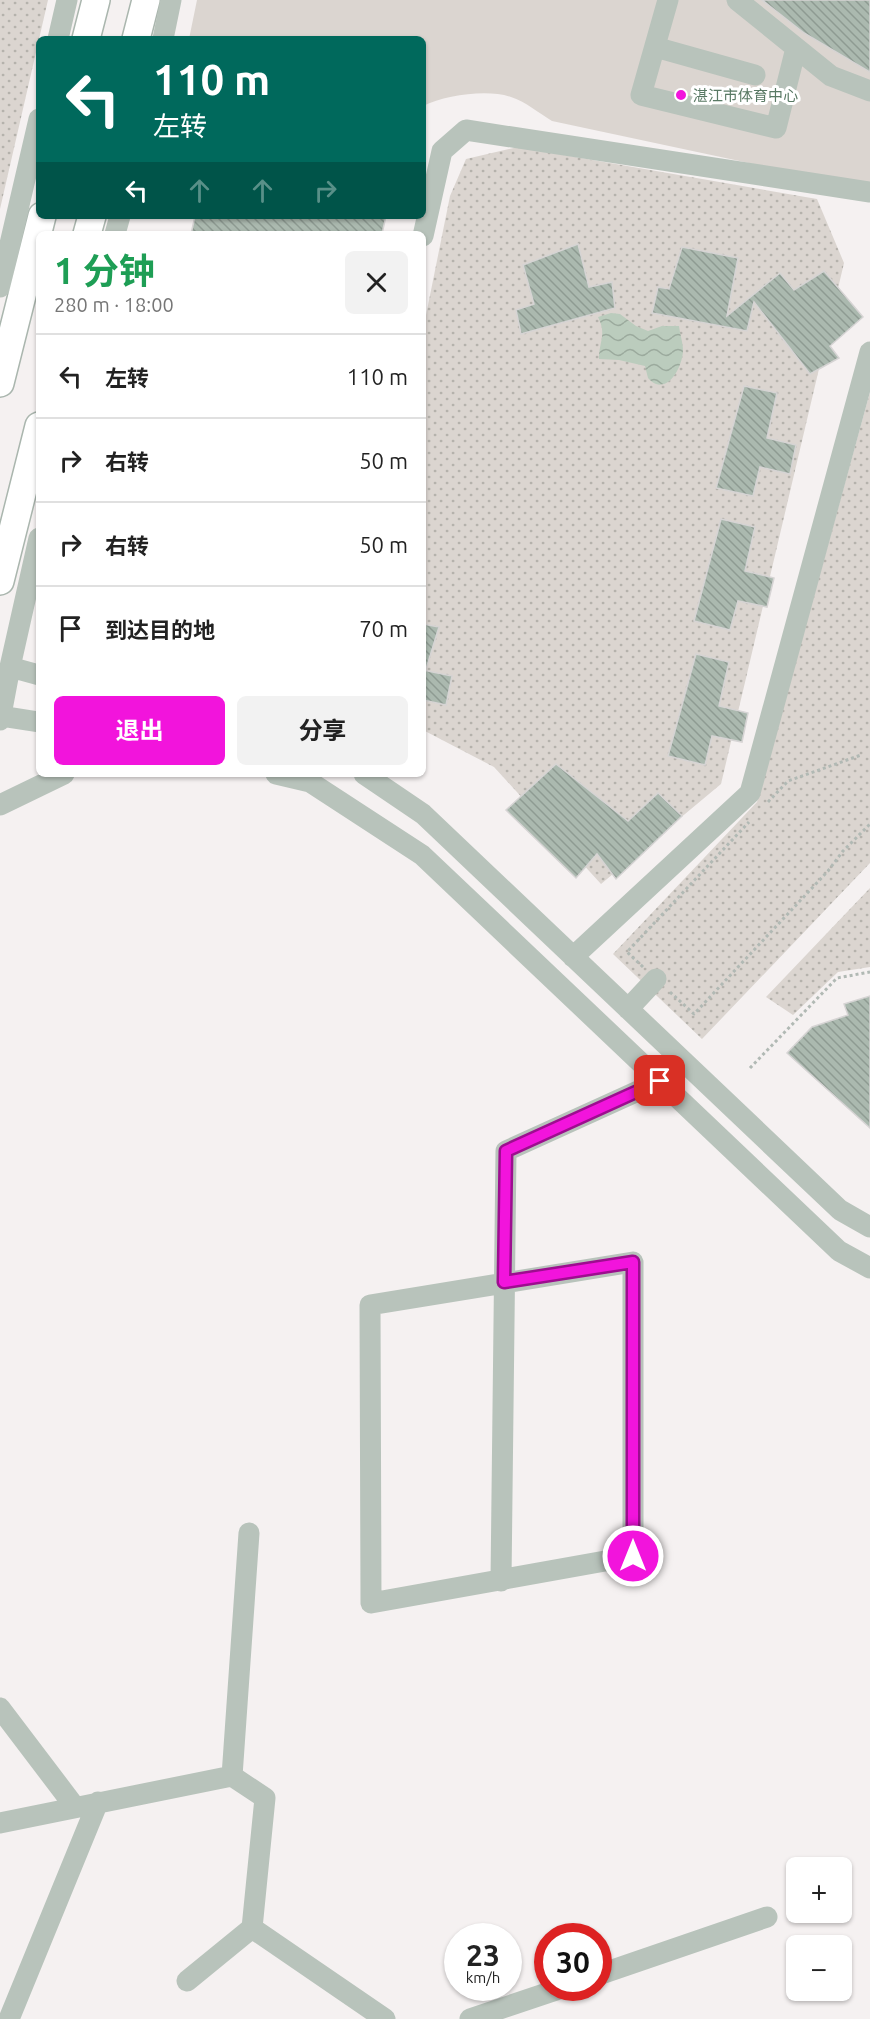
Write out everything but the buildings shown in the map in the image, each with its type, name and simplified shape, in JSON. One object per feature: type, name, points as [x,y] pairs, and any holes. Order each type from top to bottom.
[{"type":"main road","points":[[87,36],[96,0]]},
{"type":"main road","points":[[137,36],[146,0]]},
{"type":"main road","points":[[0,383],[36,240]]},
{"type":"main road","points":[[0,581],[36,438]]},
{"type":"street","points":[[58,36],[67,0]]},
{"type":"street","points":[[164,36],[171,0]]},
{"type":"street","points":[[668,0],[641,95],[776,128],[796,48]]},
{"type":"street","points":[[737,0],[831,76],[870,91]]},
{"type":"street","points":[[655,47],[755,75]]},
{"type":"street","points":[[424,231],[442,151],[466,130],[870,192]]},
{"type":"street","points":[[0,287],[36,132]]},
{"type":"street","points":[[573,957],[750,793],[870,352]]},
{"type":"street","points":[[36,556],[10,667],[1,718],[36,722]]},
{"type":"street","points":[[10,667],[36,674]]},
{"type":"street","points":[[0,805],[58,777]]},
{"type":"street","points":[[289,777],[310,782],[422,855],[839,1251],[870,1268]]},
{"type":"street","points":[[368,777],[423,814],[840,1210],[870,1227]]},
{"type":"street","points":[[628,1009],[656,979]]},
{"type":"street","points":[[501,1581],[506,1151],[660,1081]]},
{"type":"street","points":[[633,1262],[633,1556],[501,1581],[371,1603],[370,1305],[633,1262]]},
{"type":"street","points":[[232,1776],[249,1533]]},
{"type":"street","points":[[0,1708],[75,1807]]},
{"type":"street","points":[[0,1823],[232,1776],[265,1798],[252,1928],[187,1981]]},
{"type":"street","points":[[9,2019],[98,1802]]},
{"type":"street","points":[[612,1970],[767,1917]]},
{"type":"street","points":[[252,1928],[386,2019]]},
{"type":"street","points":[[470,2019],[534,1997]]},
{"type":"path","points":[[764,807],[788,781],[861,755]]},
{"type":"path","points":[[756,815],[627,952],[694,1014],[870,824]]},
{"type":"path","points":[[750,1068],[837,978],[870,972]]},
{"type":"shaded area","points":[[0,0],[48,0],[40,36],[36,36],[36,52],[0,209]]},
{"type":"shaded area","name":"湛江市体育中心","points":[[197,0],[870,0],[870,189],[552,121],[522,101],[501,95],[467,94],[426,105],[426,36],[190,36]]},
{"type":"shaded area","points":[[518,147],[817,199],[844,263],[721,784],[601,884],[494,767],[426,732],[426,315],[450,196],[466,159]]},
{"type":"shaded area","points":[[870,392],[870,863],[702,1039],[613,954],[757,802]]},
{"type":"shaded area","points":[[870,888],[870,967],[838,972],[793,1015],[766,997]]},
{"type":"water","points":[[611,313],[620,314],[636,326],[648,331],[662,326],[679,326],[683,347],[682,355],[679,368],[672,379],[662,385],[656,384],[648,378],[645,366],[619,360],[599,359],[602,329],[598,317]]},
{"type":"place","name":"湛江市体育中心","points":[[681,95]]},
{"type":"route","points":[[633,1556],[633,1262],[504,1282],[506,1151],[660,1081]]}]
